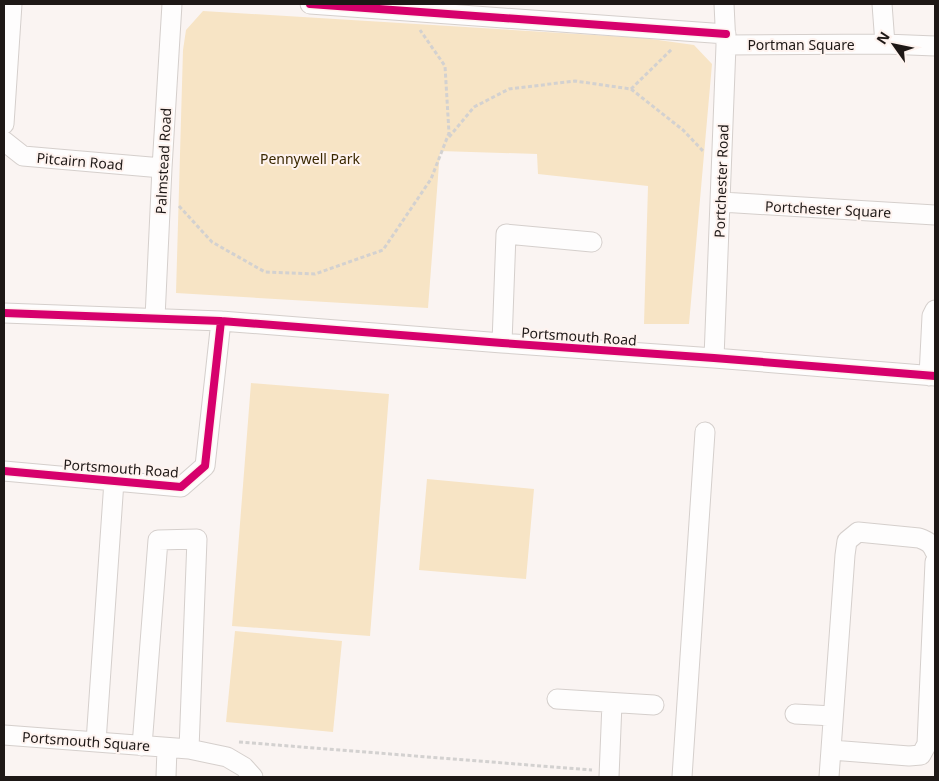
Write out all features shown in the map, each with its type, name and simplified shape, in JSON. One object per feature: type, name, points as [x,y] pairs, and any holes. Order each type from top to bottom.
[{"type":"street","points":[[4,124],[12,4]]},
{"type":"street","name":"Palmstead Road","points":[[155,318],[161,177],[172,4]]},
{"type":"street","name":"Portman Square","points":[[310,4],[690,31],[726,39],[935,46]]},
{"type":"street","name":"Portchester Road","points":[[714,358],[726,39],[724,4]]},
{"type":"street","points":[[882,4],[885,44]]},
{"type":"street","name":"Pitcairn Road","points":[[4,141],[22,156],[161,177]]},
{"type":"street","name":"Portchester Square","points":[[721,202],[935,215]]},
{"type":"street","points":[[502,344],[506,234],[592,242]]},
{"type":"street","points":[[932,376],[932,316],[935,310]]},
{"type":"street","name":"Portsmouth Road","points":[[4,312],[221,321],[932,376]]},
{"type":"street","name":"Portsmouth Road","points":[[4,471],[182,487],[205,466],[221,321]]},
{"type":"street","points":[[682,777],[705,432]]},
{"type":"street","name":"Portsmouth Road","points":[[96,742],[114,481]]},
{"type":"street","points":[[829,777],[845,555],[848,541],[858,532],[919,538],[928,540],[935,552]]},
{"type":"street","points":[[142,746],[158,540],[197,539],[189,749]]},
{"type":"street","points":[[831,750],[909,756],[921,755],[927,744],[935,562]]},
{"type":"street","points":[[557,699],[654,705]]},
{"type":"street","points":[[610,774],[612,703]]},
{"type":"street","points":[[795,714],[833,716]]},
{"type":"street","name":"Portsmouth Square","points":[[4,735],[189,749],[228,757],[244,767],[252,777]]},
{"type":"street","name":"Portsmouth Square","points":[[166,777],[167,748]]},
{"type":"path","points":[[161,177],[212,242],[265,272],[315,274],[383,250],[431,179],[449,133],[445,66],[406,11]]},
{"type":"path","points":[[631,88],[690,31]]},
{"type":"path","points":[[446,140],[474,107],[509,89],[575,81],[631,88],[683,130],[722,171]]},
{"type":"path","points":[[237,742],[610,774]]},
{"type":"green space","name":"Pennywell Park","points":[[203,11],[644,38],[694,45],[712,64],[689,324],[644,324],[648,186],[538,174],[537,154],[440,151],[428,308],[176,293],[183,50],[186,30]]},
{"type":"green space","points":[[251,383],[389,394],[370,636],[232,626]]},
{"type":"green space","points":[[427,479],[534,489],[526,579],[419,570]]},
{"type":"green space","points":[[235,631],[342,641],[333,732],[226,722]]},
{"type":"cycle path","points":[[310,4],[726,34]]},
{"type":"cycle path","points":[[4,313],[221,321],[935,376]]},
{"type":"cycle path","points":[[4,471],[181,487],[205,466],[221,321]]}]
